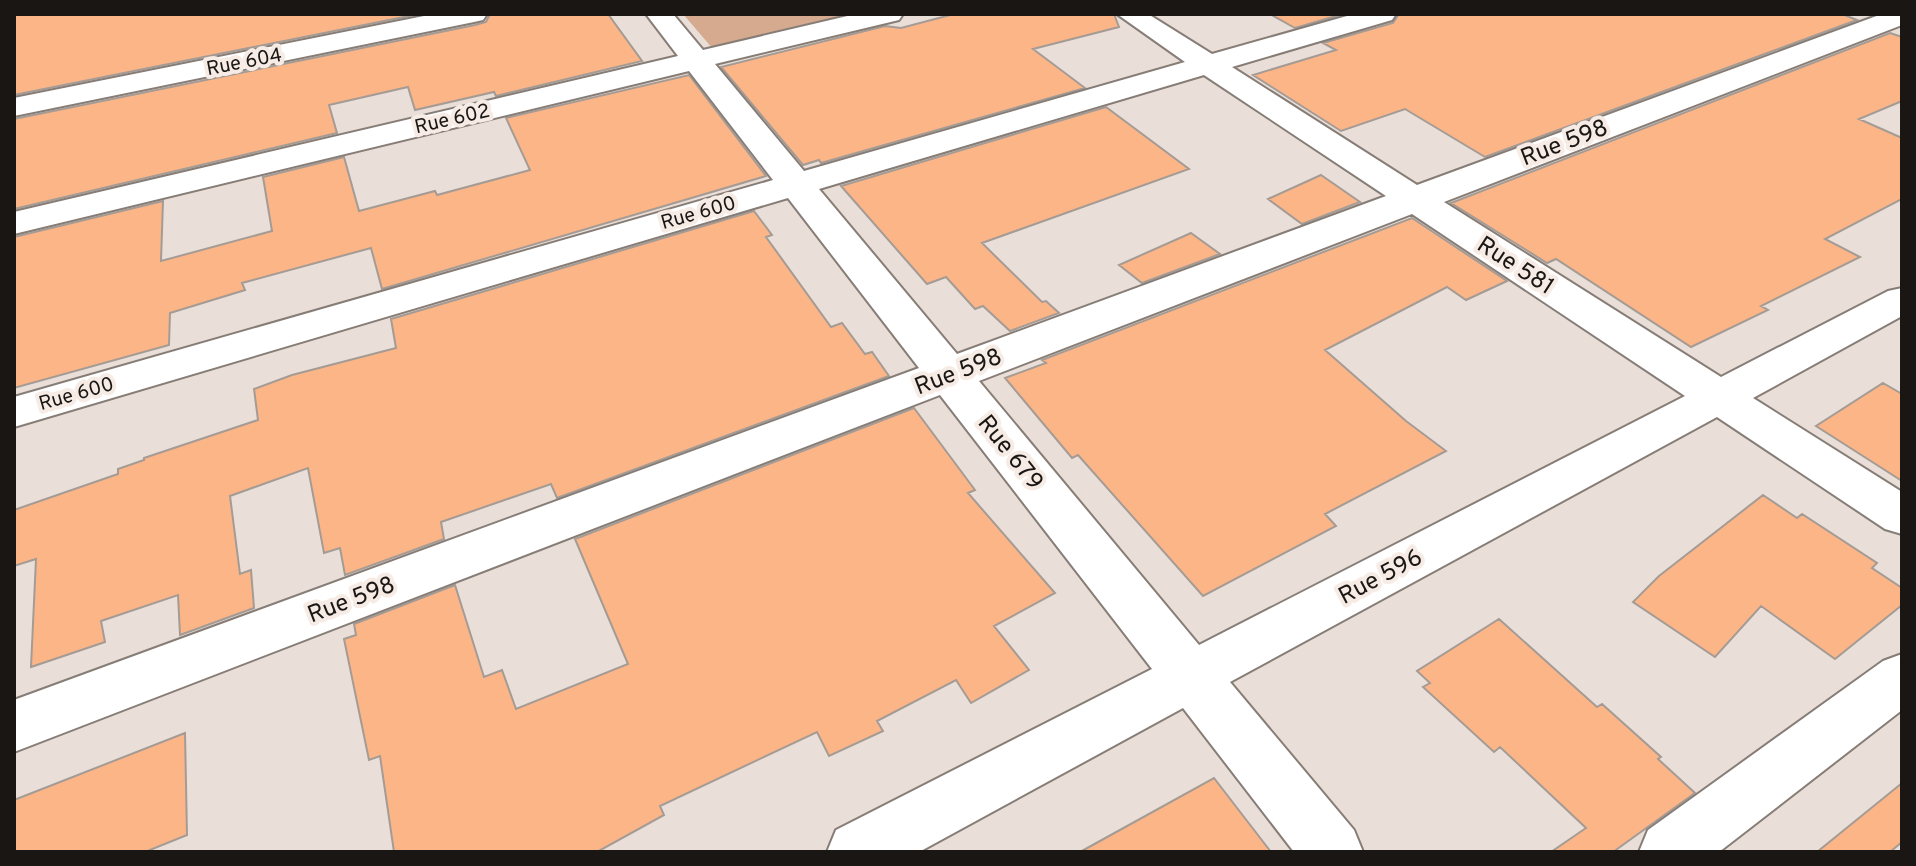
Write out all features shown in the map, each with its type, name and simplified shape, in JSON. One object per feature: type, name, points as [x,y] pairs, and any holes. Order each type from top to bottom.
[{"type":"street","name":"Rue 604","points":[[14,107],[474,14]]},
{"type":"street","name":"Rue 679","points":[[659,14],[1332,852]]},
{"type":"street","name":"Rue 602","points":[[14,223],[890,14]]},
{"type":"street","name":"Rue 581","points":[[1130,14],[1902,516]]},
{"type":"street","name":"Rue 600","points":[[14,412],[1383,14]]},
{"type":"street","name":"Rue 598","points":[[14,726],[1902,16]]},
{"type":"street","name":"Rue 596","points":[[858,852],[1902,300]]},
{"type":"street","points":[[1670,852],[1902,678]]},
{"type":"shaded area","points":[[683,14],[862,14],[713,49]]},
{"type":"building","points":[[14,14],[419,14],[14,95]]},
{"type":"building","points":[[490,14],[608,14],[642,61],[496,96],[494,92],[415,110],[408,87],[329,105],[337,133],[14,209],[14,119],[475,25],[486,22]]},
{"type":"building","points":[[954,14],[1114,14],[1119,27],[1033,49],[1085,88],[821,163],[819,160],[803,165],[721,67],[885,26],[901,28]]},
{"type":"building","points":[[1270,14],[1343,14],[1295,28]]},
{"type":"building","points":[[1399,14],[1842,14],[1857,20],[1485,157],[1405,109],[1341,131],[1253,75],[1336,50],[1323,43],[1393,23]]},
{"type":"building","points":[[1890,33],[1902,37],[1902,101],[1859,119],[1902,138],[1902,199],[1825,239],[1860,257],[1761,306],[1768,310],[1691,347],[1556,259],[1547,263],[1451,203]]},
{"type":"building","points":[[689,75],[766,176],[382,289],[371,248],[242,283],[245,290],[170,313],[169,345],[14,388],[14,237],[163,201],[161,261],[272,231],[263,177],[344,157],[359,211],[435,191],[437,195],[530,170],[506,118]]},
{"type":"building","points":[[1106,107],[1189,169],[982,243],[1042,302],[1046,301],[1059,313],[1010,331],[983,306],[975,309],[946,277],[927,284],[841,186]]},
{"type":"building","points":[[1321,175],[1360,202],[1302,224],[1268,199]]},
{"type":"building","points":[[754,211],[772,235],[766,237],[831,327],[842,323],[865,354],[872,352],[889,376],[557,498],[551,484],[441,522],[444,539],[345,575],[340,548],[324,553],[308,468],[230,496],[240,574],[251,570],[254,608],[180,635],[178,595],[101,621],[105,642],[31,667],[36,559],[14,566],[14,510],[118,474],[118,469],[144,458],[258,420],[254,389],[292,375],[396,348],[391,319]]},
{"type":"building","points":[[1412,218],[1507,281],[1466,300],[1447,287],[1325,350],[1406,421],[1446,451],[1325,514],[1336,526],[1203,596],[1078,455],[1072,458],[1005,378],[1046,363],[1042,360]]},
{"type":"building","points":[[1191,233],[1220,254],[1142,283],[1119,265]]},
{"type":"building","points":[[1883,383],[1902,394],[1902,481],[1816,426]]},
{"type":"building","points":[[914,408],[975,490],[968,493],[1055,593],[994,626],[1029,670],[971,703],[956,680],[877,721],[883,731],[829,756],[817,732],[660,806],[664,815],[597,852],[394,852],[380,756],[369,760],[344,639],[356,635],[354,624],[455,585],[484,677],[502,670],[516,709],[628,664],[575,539]]},
{"type":"building","points":[[1763,495],[1797,518],[1802,514],[1877,563],[1872,568],[1902,588],[1902,605],[1835,659],[1761,606],[1715,657],[1633,602],[1659,576]]},
{"type":"building","points":[[1499,619],[1597,707],[1602,704],[1661,757],[1658,759],[1695,793],[1613,852],[1551,852],[1586,828],[1500,747],[1494,752],[1423,687],[1430,683],[1417,671]]},
{"type":"building","points":[[185,733],[187,835],[145,852],[14,852],[14,800]]},
{"type":"building","points":[[1214,778],[1271,852],[1080,852]]},
{"type":"building","points":[[1902,783],[1902,842],[1890,852],[1817,852]]}]
